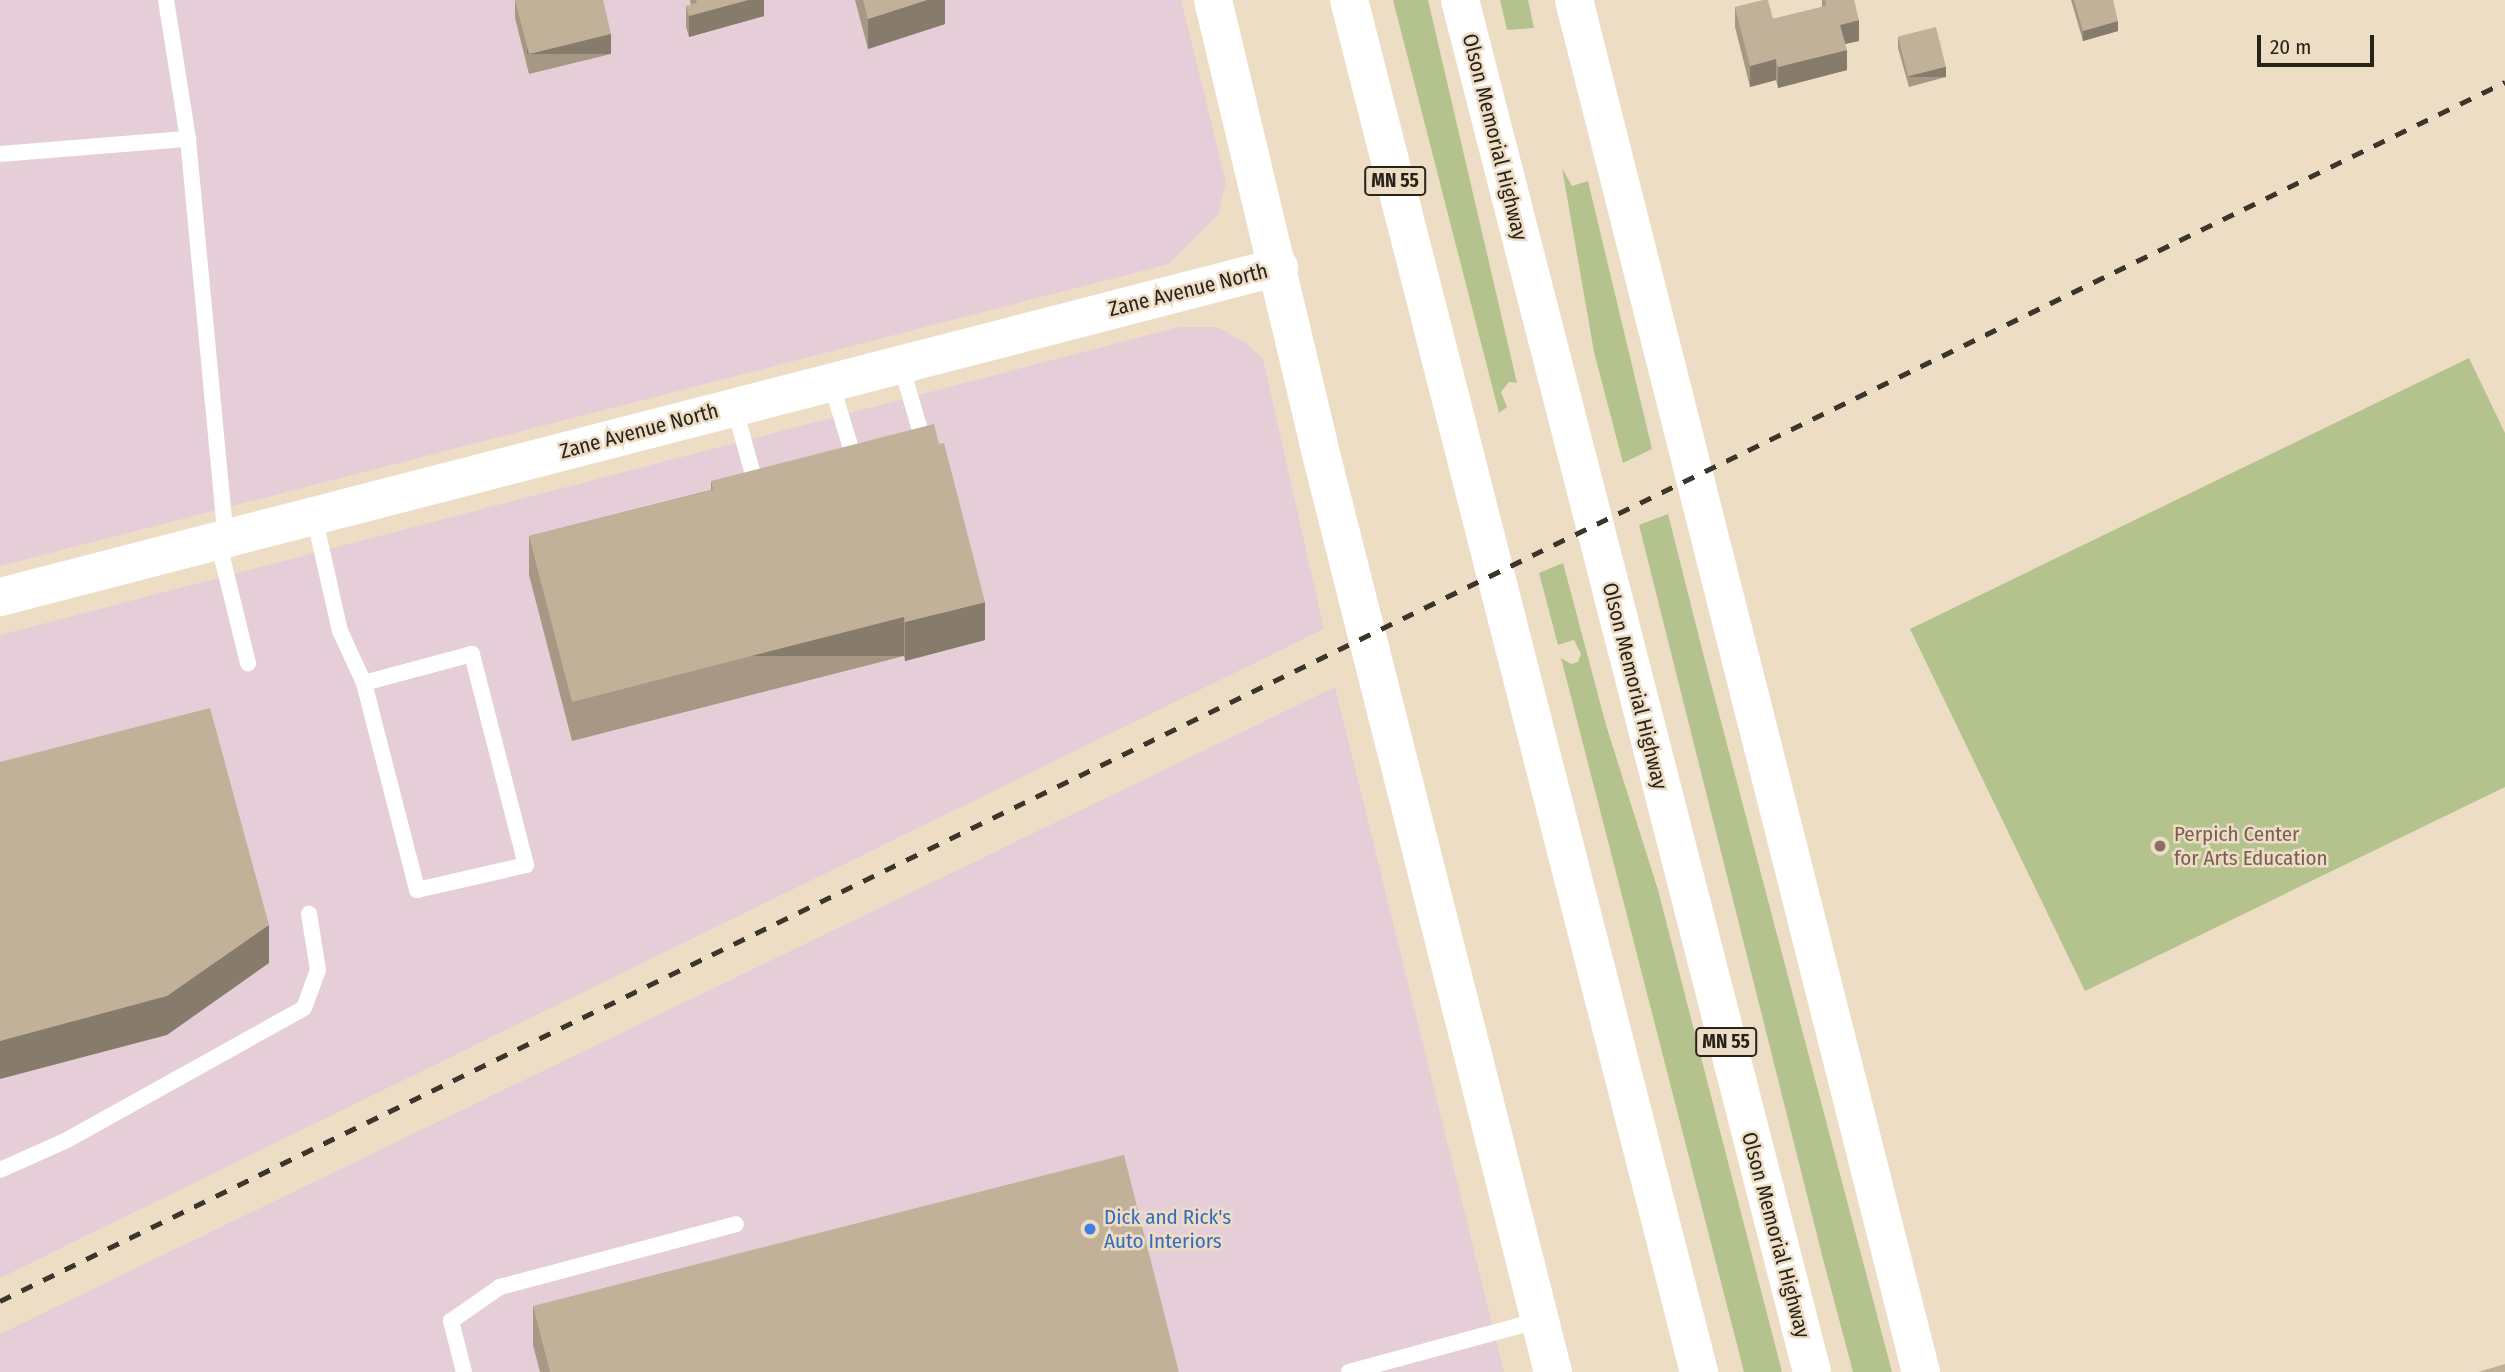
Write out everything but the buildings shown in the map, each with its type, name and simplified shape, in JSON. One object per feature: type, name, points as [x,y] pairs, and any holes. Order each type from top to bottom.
[{"type":"main road","points":[[1213,0],[1279,267],[1318,442],[1553,1372]]},
{"type":"main road","name":"MN 55","points":[[1349,0],[1699,1372]]},
{"type":"main road","name":"Olson Memorial Highway","points":[[1460,0],[1812,1372]]},
{"type":"main road","points":[[1574,0],[1732,638],[1921,1372]]},
{"type":"main road","name":"Zane Avenue North","points":[[0,597],[900,362],[1279,267]]},
{"type":"lane","points":[[166,0],[188,139],[222,540],[248,663]]},
{"type":"lane","points":[[0,154],[188,139]]},
{"type":"lane","points":[[900,362],[926,451],[914,454]]},
{"type":"lane","points":[[831,381],[857,469]]},
{"type":"lane","points":[[734,406],[759,495],[771,491]]},
{"type":"lane","points":[[313,516],[340,631],[364,683],[417,890],[526,865],[472,654],[364,683]]},
{"type":"lane","points":[[0,1170],[67,1140],[304,1008],[318,970],[310,914]]},
{"type":"lane","points":[[464,1372],[451,1321],[500,1287],[736,1224]]},
{"type":"lane","points":[[1349,1372],[1540,1320]]},
{"type":"shaded area","points":[[0,0],[1181,0],[1226,182],[1218,215],[1169,264],[0,566]]},
{"type":"shaded area","points":[[1179,327],[1217,327],[1246,343],[1263,359],[1324,629],[0,1278],[0,635]]},
{"type":"shaded area","points":[[1335,687],[1504,1372],[0,1372],[0,1334]]},
{"type":"green space","points":[[1393,0],[1428,0],[1517,383],[1509,382],[1501,392],[1507,407],[1499,413]]},
{"type":"green space","points":[[1500,0],[1528,0],[1534,28],[1507,30]]},
{"type":"green space","points":[[1562,168],[1572,186],[1588,181],[1652,449],[1623,463],[1594,352]]},
{"type":"green space","points":[[2469,358],[2505,433],[2505,787],[2085,991],[1910,629]]},
{"type":"green space","points":[[1668,514],[1892,1372],[1853,1372],[1823,1259],[1639,525]]},
{"type":"green space","points":[[1563,563],[1606,725],[1658,890],[1782,1372],[1744,1372],[1561,658],[1571,664],[1578,662],[1581,654],[1574,640],[1558,645],[1539,573]]},
{"type":"railway","points":[[0,1301],[2505,82]]},
{"type":"place","name":"Perpich Center for Arts Education","points":[[2160,846]]},
{"type":"place","name":"Dick and Rick's Auto Interiors","points":[[1090,1229]]}]
